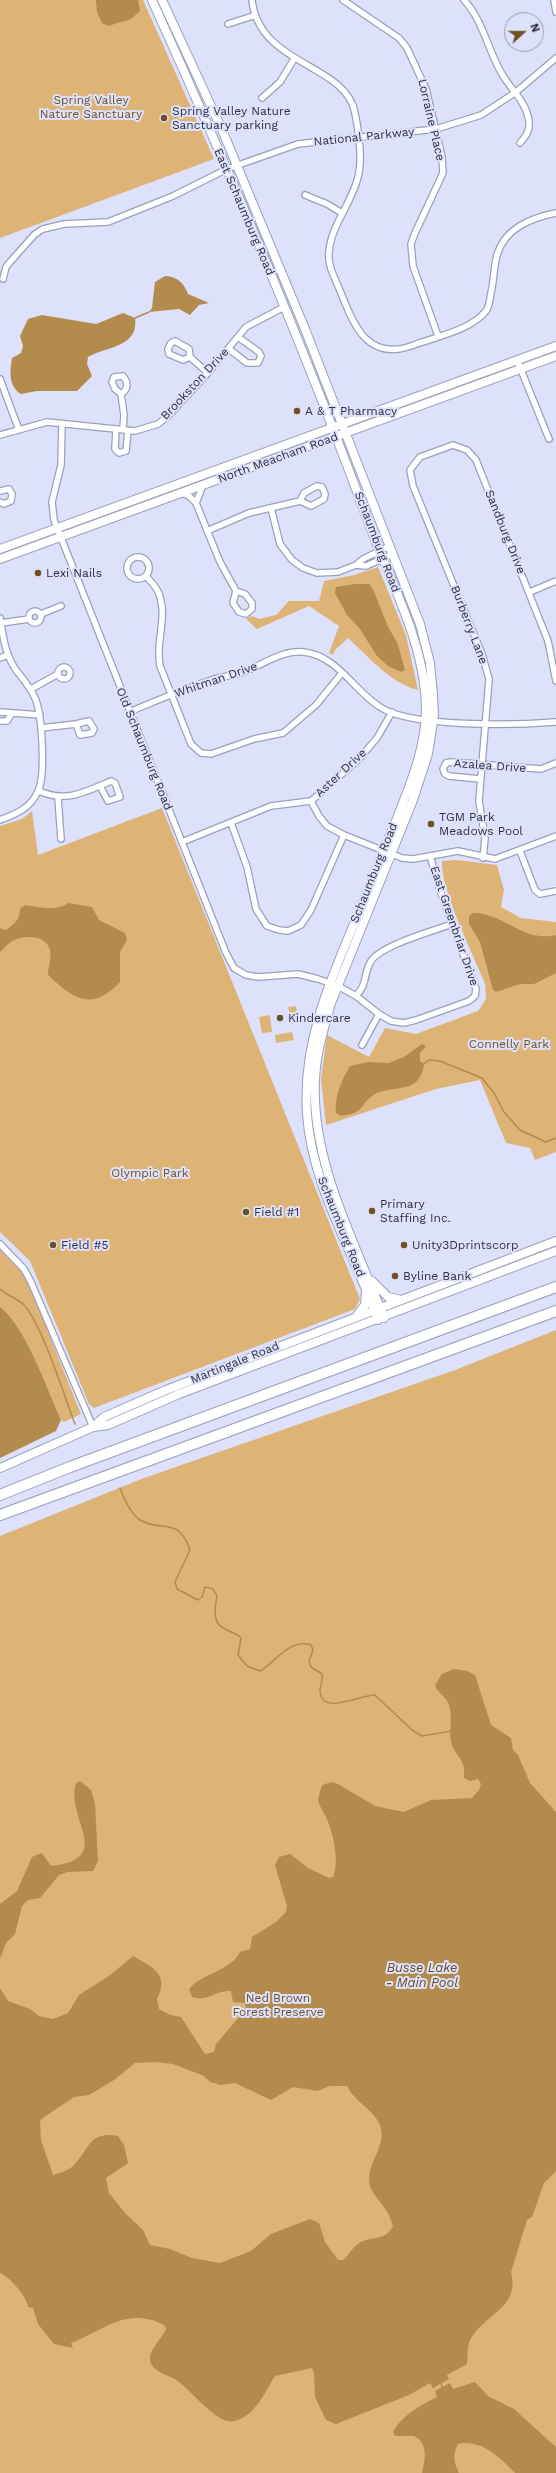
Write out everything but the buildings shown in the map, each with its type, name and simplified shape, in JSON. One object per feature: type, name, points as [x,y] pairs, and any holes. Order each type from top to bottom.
[{"type":"highway","points":[[0,1496],[70,1466],[556,1287]]},
{"type":"highway","points":[[0,1515],[556,1311]]},
{"type":"street","name":"East Schaumburg Road","points":[[152,0],[226,169],[284,307],[332,427]]},
{"type":"street","name":"East Schaumburg Road","points":[[162,0],[237,165],[305,329],[341,424]]},
{"type":"street","points":[[252,0],[253,16],[260,30],[294,59],[340,87],[353,104],[360,162],[358,178],[330,242],[328,254],[331,270],[354,325],[360,334],[373,346],[385,349],[405,348],[468,324],[488,310],[497,254],[503,241],[512,230],[531,219],[556,212]]},
{"type":"street","name":"Lorraine Place","points":[[343,0],[387,28],[407,48],[426,89],[442,157],[443,173],[415,233],[411,254],[413,266],[438,336]]},
{"type":"street","points":[[464,0],[479,24],[502,74],[516,92],[527,112],[529,120],[527,135],[520,143]]},
{"type":"street","points":[[554,0],[556,12]]},
{"type":"street","points":[[228,24],[253,16]]},
{"type":"street","name":"National Parkway","points":[[2,279],[6,267],[14,257],[35,234],[43,229],[64,224],[108,222],[173,196],[226,169],[298,144],[436,129],[481,115],[516,92],[556,58]]},
{"type":"street","points":[[262,98],[280,82],[294,59]]},
{"type":"street","points":[[305,195],[327,204],[342,213]]},
{"type":"street","name":"Brookston Drive","points":[[0,435],[47,422],[126,430],[146,428],[158,424],[168,416],[208,373],[229,349],[246,326],[284,307]]},
{"type":"street","points":[[229,349],[247,363],[258,363],[261,356],[259,352],[238,337]]},
{"type":"street","name":"North Meacham Road","points":[[0,549],[556,346]]},
{"type":"street","name":"North Meacham Road","points":[[0,559],[556,356]]},
{"type":"street","points":[[190,357],[208,373]]},
{"type":"street","points":[[517,360],[549,439]]},
{"type":"street","points":[[0,379],[19,430]]},
{"type":"street","points":[[116,429],[115,449],[119,453],[126,451],[128,448],[121,394]]},
{"type":"street","name":"Old Schaumburg Road","points":[[62,424],[61,465],[52,502],[54,520],[226,953],[234,968],[246,975],[258,977],[298,974],[329,983]]},
{"type":"street","name":"Schaumburg Road","points":[[341,424],[420,624],[427,648],[432,679],[429,721],[422,775],[329,983],[311,1046],[306,1085],[307,1114],[322,1184],[366,1288],[378,1309]]},
{"type":"street","name":"Schaumburg Road","points":[[332,427],[418,655],[425,689],[429,721]]},
{"type":"street","name":"Sandburg Drive","points":[[410,470],[420,457],[453,445],[466,450],[476,460],[530,592],[548,641],[556,681]]},
{"type":"street","name":"Burberry Lane","points":[[410,470],[412,486],[482,654],[489,679],[479,801],[485,838],[483,858]]},
{"type":"street","points":[[196,503],[204,485]]},
{"type":"street","points":[[207,531],[249,513],[300,501],[311,506],[324,499],[325,494],[322,487],[317,486],[304,493],[300,501]]},
{"type":"street","points":[[0,491],[9,489],[12,494],[11,501],[4,504],[0,502]]},
{"type":"street","points":[[181,493],[189,496],[196,503],[228,580],[236,591]]},
{"type":"street","points":[[271,508],[280,544],[292,560],[303,568],[317,573],[338,572],[356,565],[363,558],[381,555],[392,550]]},
{"type":"street","points":[[137,556],[145,559],[149,567],[146,576],[138,580],[130,577],[126,569],[129,560],[137,556]]},
{"type":"street","points":[[146,576],[159,593],[162,607],[157,654],[191,744],[201,753],[211,754],[254,739],[284,733],[316,705],[342,673]]},
{"type":"street","points":[[530,592],[556,581]]},
{"type":"street","points":[[41,614],[61,606]]},
{"type":"street","points":[[29,619],[32,612],[36,610],[41,614]]},
{"type":"street","points":[[0,820],[23,810],[39,791],[41,777],[41,728],[40,715],[31,688],[8,655],[0,620],[29,619],[32,622],[38,623],[41,618],[41,614]]},
{"type":"street","name":"Whitman Drive","points":[[129,712],[212,680],[245,672],[284,653],[302,652],[319,656],[331,662],[368,698],[381,708],[392,712],[429,721],[526,725],[556,722]]},
{"type":"street","points":[[0,658],[8,655]]},
{"type":"street","points":[[31,688],[58,674]]},
{"type":"street","points":[[0,712],[40,715]]},
{"type":"street","name":"Aster Drive","points":[[182,842],[271,806],[311,801],[358,760],[377,738],[392,712]]},
{"type":"street","points":[[0,721],[7,721],[12,713]]},
{"type":"street","points":[[41,728],[76,724]]},
{"type":"street","name":"Azalea Drive","points":[[480,779],[449,776],[445,774],[443,769],[446,763],[451,762],[541,769],[556,762]]},
{"type":"street","points":[[39,791],[58,798],[68,797],[100,786]]},
{"type":"street","points":[[58,798],[61,839]]},
{"type":"street","points":[[311,801],[318,816],[327,826],[344,835],[388,852],[414,859],[458,851],[483,858],[495,859],[520,851],[556,836]]},
{"type":"street","points":[[231,823],[247,867],[256,909],[267,926],[288,931],[301,925],[311,910],[344,835]]},
{"type":"street","points":[[520,851],[535,890],[540,894],[556,891]]},
{"type":"street","name":"Schaumburg Road","points":[[381,1319],[368,1277],[332,1186],[320,1146],[316,1119],[315,1080],[318,1051],[331,1003],[388,852]]},
{"type":"street","name":"East Greenbriar Drive","points":[[379,1014],[391,1020],[404,1022],[469,1001],[475,996],[476,989],[452,924],[430,856]]},
{"type":"street","points":[[356,996],[364,987],[370,962],[377,955],[387,949],[452,924]]},
{"type":"street","points":[[329,983],[338,986],[356,996],[379,1014],[362,1045]]},
{"type":"street","name":"Martingale Road","points":[[93,1427],[104,1417],[148,1397],[556,1241]]},
{"type":"street","points":[[0,1244],[24,1269],[31,1282],[93,1427]]},
{"type":"street","name":"Martingale Road","points":[[0,1468],[93,1427],[108,1425],[179,1394],[556,1252]]},
{"type":"street","points":[[368,1277],[388,1297],[402,1300]]},
{"type":"street","points":[[355,1317],[365,1306],[366,1288]]},
{"type":"green space","name":"Spring Valley Nature Sanctuary","points":[[0,0],[143,0],[214,159],[0,238]]},
{"type":"green space","points":[[378,567],[406,635],[418,690],[398,682],[372,661],[348,638],[335,650],[333,655],[329,653],[339,626],[309,606],[257,629],[246,619],[252,616],[259,619],[276,615],[289,601],[319,601],[324,581],[354,575]]},
{"type":"green space","name":"Olympic Park","points":[[162,808],[360,1299],[355,1309],[94,1408],[89,1404],[30,1261],[0,1232],[0,826],[22,819],[32,811],[38,855]]},
{"type":"green space","name":"Connelly Park","points":[[457,860],[497,865],[504,890],[501,907],[521,918],[556,922],[556,1152],[535,1160],[530,1148],[506,1143],[480,1080],[436,1089],[326,1125],[321,1079],[327,1035],[369,1057],[385,1028],[416,1034],[478,1011],[486,999],[485,984],[446,888],[442,861]]},
{"type":"green space","points":[[296,1006],[298,1019],[291,1020],[288,1007]]},
{"type":"green space","points":[[270,1015],[272,1032],[262,1033],[259,1017]]},
{"type":"green space","points":[[292,1032],[294,1040],[276,1043],[275,1035]]},
{"type":"green space","points":[[0,1250],[20,1270],[30,1287],[81,1414],[64,1422],[61,1420],[27,1343],[10,1316],[0,1307]]},
{"type":"green space","name":"Ned Brown Forest Preserve","points":[[556,1330],[556,2473],[0,2473],[0,1536],[144,1478],[455,1370]]},
{"type":"water","points":[[96,0],[138,0],[140,11],[131,19],[108,26],[102,23],[97,12]]},
{"type":"water","points":[[165,276],[177,279],[182,283],[188,294],[209,303],[199,305],[190,315],[179,309],[149,312],[152,308],[155,282]]},
{"type":"water","points":[[123,313],[135,318],[135,328],[132,335],[120,344],[88,357],[87,364],[92,376],[77,391],[37,391],[21,394],[14,387],[11,378],[12,358],[21,353],[23,346],[20,336],[28,319],[42,315],[96,324]]},
{"type":"water","points":[[355,584],[369,584],[373,589],[388,627],[397,642],[405,670],[401,672],[388,666],[377,656],[360,629],[347,615],[335,593],[336,587]]},
{"type":"water","points":[[68,903],[92,907],[99,920],[125,933],[127,940],[120,952],[120,982],[100,997],[83,999],[74,996],[48,975],[51,956],[48,945],[44,941],[34,937],[17,939],[10,942],[0,952],[0,928],[6,930],[14,924],[18,919],[20,909],[25,905],[53,908],[63,906]]},
{"type":"water","points":[[473,913],[484,914],[534,935],[556,935],[556,973],[534,984],[520,984],[496,992],[493,990],[480,942],[469,924],[469,916]]},
{"type":"water","points":[[422,1044],[426,1046],[420,1053],[420,1061],[424,1064],[422,1074],[418,1080],[406,1087],[377,1093],[359,1110],[353,1113],[341,1116],[336,1113],[336,1101],[339,1089],[350,1066],[368,1062],[389,1063],[404,1057]]},
{"type":"water","points":[[0,1307],[18,1328],[27,1343],[43,1376],[61,1420],[56,1431],[0,1458]]},
{"type":"water","name":"Busse Lake - Main Pool","points":[[454,1669],[467,1671],[475,1675],[491,1725],[511,1738],[513,1750],[518,1755],[530,1783],[556,1812],[556,2171],[544,2183],[532,2217],[527,2220],[511,2272],[513,2285],[510,2295],[505,2304],[475,2333],[468,2345],[467,2364],[447,2375],[449,2379],[433,2388],[430,2383],[409,2395],[336,2424],[326,2420],[315,2397],[314,2373],[312,2368],[275,2376],[259,2402],[249,2414],[235,2421],[229,2421],[221,2418],[206,2407],[175,2379],[161,2373],[153,2367],[150,2358],[151,2354],[166,2329],[164,2325],[151,2320],[138,2318],[127,2319],[116,2322],[71,2343],[73,2348],[54,2344],[38,2324],[33,2308],[28,2307],[25,2298],[18,2288],[0,2273],[0,1988],[8,2001],[30,2009],[39,2016],[53,2019],[68,2013],[79,1995],[109,1976],[133,1956],[147,1964],[157,1972],[160,1977],[161,1983],[157,1999],[159,2009],[170,2015],[181,2017],[205,2054],[214,2052],[216,2044],[246,2009],[245,2003],[233,2002],[231,1991],[220,1992],[207,1997],[198,1998],[192,1997],[189,1989],[201,1979],[230,1964],[240,1952],[250,1949],[252,1937],[276,1922],[286,1912],[287,1906],[275,1865],[279,1857],[290,1854],[308,1868],[329,1878],[333,1877],[336,1863],[335,1847],[329,1823],[318,1799],[322,1785],[332,1782],[375,1806],[404,1812],[431,1800],[472,1798],[479,1790],[481,1784],[478,1779],[470,1781],[464,1778],[463,1763],[452,1745],[450,1735],[451,1715],[449,1705],[435,1685],[442,1674]],"holes":[[[155,2062],[173,2064],[204,2076],[210,2082],[221,2085],[235,2083],[271,2100],[293,2087],[318,2091],[329,2086],[347,2086],[355,2097],[375,2117],[381,2129],[381,2142],[371,2166],[369,2179],[371,2189],[388,2213],[393,2227],[382,2236],[361,2242],[343,2260],[338,2260],[325,2242],[319,2223],[310,2219],[271,2234],[251,2251],[220,2263],[192,2258],[170,2249],[150,2245],[143,2230],[125,2213],[109,2193],[106,2178],[128,2163],[124,2145],[118,2136],[109,2135],[96,2138],[71,2168],[53,2175],[41,2140],[40,2120],[74,2097],[89,2095],[114,2080],[135,2063]]]},
{"type":"water","points":[[80,1781],[91,1790],[95,1804],[98,1861],[93,1871],[67,1872],[59,1875],[40,1898],[28,1900],[22,1906],[15,1934],[6,1943],[0,1959],[0,1904],[17,1891],[32,1857],[42,1853],[51,1866],[70,1862],[81,1855],[85,1846],[84,1835],[74,1797],[76,1783]]},
{"type":"water","points":[[475,2382],[488,2396],[514,2409],[556,2447],[556,2473],[515,2473],[490,2451],[474,2444],[466,2443],[458,2444],[454,2456],[459,2473],[422,2473],[425,2452],[422,2443],[414,2436],[395,2436],[393,2432],[407,2415],[418,2407],[437,2397],[435,2391],[450,2383],[453,2389]]},
{"type":"waterway","points":[[135,318],[149,312]]},
{"type":"waterway","points":[[424,1064],[429,1060],[440,1061],[482,1078],[494,1093],[504,1112],[520,1130],[546,1142],[556,1138]]},
{"type":"waterway","points":[[0,1289],[23,1304],[30,1313],[45,1343],[75,1424]]},
{"type":"waterway","points":[[120,1488],[125,1501],[136,1517],[148,1524],[174,1529],[180,1532],[185,1539],[190,1550],[175,1582],[177,1589],[198,1600],[202,1597],[205,1587],[213,1589],[217,1596],[215,1611],[216,1620],[222,1627],[241,1638],[238,1655],[247,1666],[260,1671],[289,1648],[303,1644],[311,1645],[313,1650],[309,1661],[311,1667],[322,1674],[320,1688],[322,1699],[335,1703],[375,1695],[412,1730],[422,1736],[452,1731]]},
{"type":"waterway","points":[[441,2383],[442,2387]]},
{"type":"place","name":"Spring Valley Nature Sanctuary parking","points":[[164,118]]},
{"type":"place","name":"A & T Pharmacy","points":[[297,411]]},
{"type":"place","name":"Lexi Nails","points":[[38,573]]},
{"type":"place","name":"TGM Park Meadows Pool","points":[[431,824]]},
{"type":"place","name":"Kindercare","points":[[280,1018]]},
{"type":"place","name":"Primary Staffing Inc.","points":[[372,1211]]},
{"type":"place","name":"Field #1","points":[[246,1212]]},
{"type":"place","name":"Field #5","points":[[53,1245]]},
{"type":"place","name":"Unity3Dprintscorp","points":[[404,1245]]},
{"type":"place","name":"Byline Bank","points":[[395,1276]]}]
